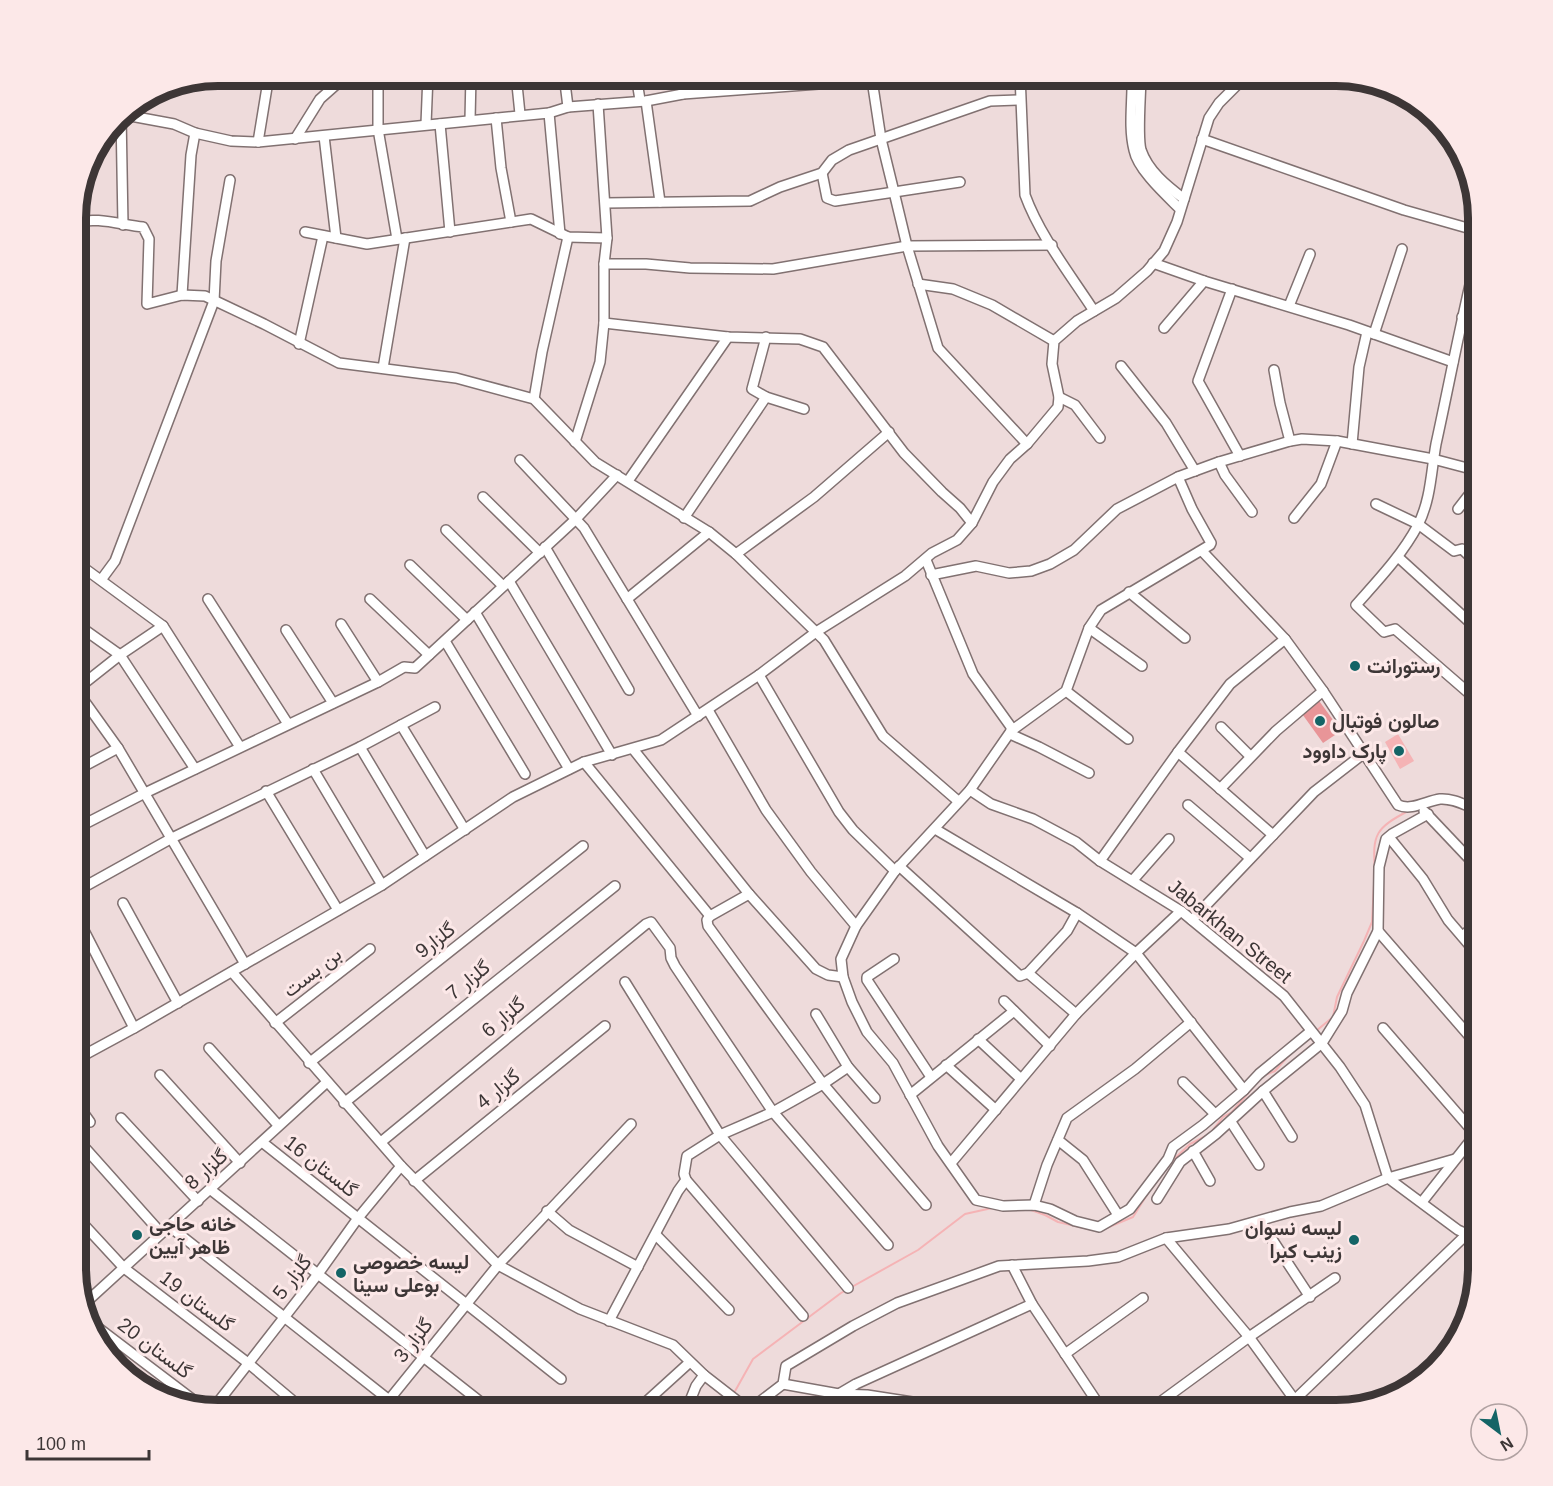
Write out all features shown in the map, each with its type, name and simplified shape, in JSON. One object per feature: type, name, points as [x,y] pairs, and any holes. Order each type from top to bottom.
[{"type":"street","points":[[258,142],[267,86]]},
{"type":"street","points":[[294,139],[320,99],[334,86]]},
{"type":"street","points":[[378,86],[378,129],[401,238],[382,368]]},
{"type":"street","points":[[426,124],[428,86]]},
{"type":"street","points":[[470,120],[471,86]]},
{"type":"street","points":[[517,86],[520,114]]},
{"type":"street","points":[[565,86],[568,107]]},
{"type":"street","points":[[639,86],[660,202]]},
{"type":"street","points":[[683,86],[683,94]]},
{"type":"street","points":[[133,117],[174,124],[195,133],[231,141],[258,142],[496,118],[549,112],[568,107],[643,101],[683,94],[776,86]]},
{"type":"street","points":[[873,86],[881,139],[907,246],[938,348],[1027,444]]},
{"type":"street","points":[[1020,86],[1025,195],[1030,209],[1094,311]]},
{"type":"street","points":[[1132,86],[1134,153],[1147,173],[1182,204]]},
{"type":"street","points":[[1141,86],[1141,150],[1149,166],[1182,204]]},
{"type":"street","points":[[86,1054],[382,885],[513,797],[584,762],[661,740],[759,675],[816,632],[905,576],[939,548],[957,540],[972,523],[993,482],[1010,459],[1027,444],[1058,407],[1059,397],[1052,364],[1054,341],[1077,321],[1116,297],[1147,272],[1164,251],[1182,204],[1209,118],[1236,86]]},
{"type":"street","points":[[606,203],[750,201],[822,172],[832,160],[849,150],[990,101],[1020,100]]},
{"type":"street","points":[[575,442],[600,362],[604,323],[604,264],[607,238],[598,104]]},
{"type":"street","points":[[534,399],[564,236],[549,112]]},
{"type":"street","points":[[496,118],[501,168],[511,222]]},
{"type":"street","points":[[440,123],[450,232]]},
{"type":"street","points":[[123,225],[124,124]]},
{"type":"street","points":[[182,295],[191,155],[195,133]]},
{"type":"street","points":[[324,136],[336,238]]},
{"type":"street","points":[[1202,139],[1404,210],[1467,228]]},
{"type":"street","points":[[822,172],[827,198],[835,201],[960,182]]},
{"type":"street","points":[[101,580],[115,561],[214,301],[216,261],[230,180]]},
{"type":"street","points":[[305,232],[368,244],[531,219],[564,236],[607,238]]},
{"type":"street","points":[[86,222],[143,227],[149,238],[147,304],[182,295],[205,296],[339,363],[456,378],[534,399],[595,462],[710,532],[736,554],[824,640],[883,736],[958,801]]},
{"type":"street","points":[[299,344],[323,236]]},
{"type":"street","points":[[604,264],[773,269],[907,246],[1052,245]]},
{"type":"street","points":[[1352,444],[1359,367],[1402,249]]},
{"type":"street","points":[[1289,306],[1310,254]]},
{"type":"street","points":[[1153,263],[1371,333],[1453,362]]},
{"type":"street","points":[[1164,328],[1204,281]]},
{"type":"street","points":[[918,284],[953,289],[992,305],[1054,341]]},
{"type":"street","points":[[1232,289],[1198,381],[1240,456]]},
{"type":"street","points":[[1467,302],[1433,459],[1428,498],[1418,524],[1398,557],[1356,605],[1384,633],[1395,629],[1467,692]]},
{"type":"street","points":[[1462,317],[1467,319]]},
{"type":"street","points":[[604,323],[728,336],[800,339],[823,347],[904,453],[960,508],[972,523]]},
{"type":"street","points":[[628,481],[728,336]]},
{"type":"street","points":[[766,337],[752,389],[766,397],[804,409]]},
{"type":"street","points":[[1121,366],[1166,423],[1195,471]]},
{"type":"street","points":[[1274,370],[1290,441]]},
{"type":"street","points":[[684,518],[766,397]]},
{"type":"street","points":[[1059,397],[1075,405],[1100,438]]},
{"type":"street","points":[[736,554],[814,496],[889,432]]},
{"type":"street","points":[[931,575],[976,566],[1009,573],[1031,571],[1050,564],[1074,550],[1117,509],[1178,477],[1290,441],[1302,439],[1337,441],[1433,459],[1467,469]]},
{"type":"street","points":[[1294,518],[1321,484],[1337,441]]},
{"type":"street","points":[[520,460],[584,528],[698,716]]},
{"type":"street","points":[[1219,462],[1231,484],[1252,512]]},
{"type":"street","points":[[86,823],[378,682],[404,667],[415,668],[576,519],[617,475]]},
{"type":"street","points":[[1178,477],[1211,543],[1101,610],[1089,628],[1066,691],[1011,733],[970,790],[897,868],[856,926],[841,959],[843,977],[867,1032],[893,1063],[927,1128],[976,1200],[1003,1206],[1034,1205],[1050,1209],[1075,1221],[1100,1227],[1130,1209],[1168,1159],[1173,1147],[1311,1032]]},
{"type":"street","points":[[483,497],[542,550],[629,690]]},
{"type":"street","points":[[1458,509],[1467,500]]},
{"type":"street","points":[[1376,504],[1418,524],[1454,551],[1462,549],[1467,554]]},
{"type":"street","points":[[446,530],[506,584],[612,754]]},
{"type":"street","points":[[627,599],[710,532]]},
{"type":"street","points":[[1202,550],[1285,639],[1323,690],[1398,805],[1404,808],[1442,799],[1453,800],[1468,806]]},
{"type":"street","points":[[1398,557],[1467,620]]},
{"type":"street","points":[[926,560],[973,674],[1011,727],[1011,733]]},
{"type":"street","points":[[410,565],[467,620]]},
{"type":"street","points":[[86,569],[163,626],[240,747]]},
{"type":"street","points":[[1129,592],[1185,638]]},
{"type":"street","points":[[208,599],[288,724]]},
{"type":"street","points":[[370,599],[429,656]]},
{"type":"street","points":[[475,612],[569,769]]},
{"type":"street","points":[[341,624],[378,682]]},
{"type":"street","points":[[86,680],[163,626]]},
{"type":"street","points":[[1089,628],[1142,666]]},
{"type":"street","points":[[286,630],[333,703]]},
{"type":"street","points":[[86,631],[120,655],[195,769]]},
{"type":"street","points":[[1100,861],[1178,752],[1236,677],[1285,639]]},
{"type":"street","points":[[445,641],[525,774]]},
{"type":"street","points":[[759,675],[839,812],[853,830],[1020,976],[1028,973],[1067,931],[1077,913]]},
{"type":"street","points":[[1220,789],[1250,756],[1323,690]]},
{"type":"street","points":[[1066,691],[1128,739]]},
{"type":"street","points":[[86,702],[118,748],[245,964]]},
{"type":"street","points":[[86,886],[172,838],[360,747],[435,707]]},
{"type":"street","points":[[708,710],[766,810],[856,926]]},
{"type":"street","points":[[401,725],[465,830]]},
{"type":"street","points":[[1221,727],[1250,756]]},
{"type":"street","points":[[1011,733],[1089,773]]},
{"type":"street","points":[[360,747],[424,856]]},
{"type":"street","points":[[86,765],[118,748]]},
{"type":"street","points":[[633,749],[749,894],[816,969],[828,975],[843,977]]},
{"type":"street","points":[[1178,752],[1273,835]]},
{"type":"street","points":[[1192,920],[1314,792],[1363,754]]},
{"type":"street","points":[[584,762],[710,916]]},
{"type":"street","points":[[313,769],[382,885]]},
{"type":"street","name":"Jabarkhan Street","points":[[970,790],[991,804],[1033,819],[1076,842],[1100,861],[1181,911],[1284,996],[1322,1043],[1365,1105],[1388,1178]]},
{"type":"street","points":[[266,791],[338,910]]},
{"type":"street","points":[[1188,805],[1250,858]]},
{"type":"street","points":[[1419,805],[1468,857]]},
{"type":"street","points":[[1157,1199],[1180,1162],[1231,1122],[1263,1091],[1322,1043],[1342,1011],[1347,993],[1378,931],[1379,867],[1386,839],[1428,814]]},
{"type":"street","points":[[935,829],[1077,913],[1136,953],[1244,1090]]},
{"type":"street","points":[[1389,837],[1423,879],[1448,920],[1468,943]]},
{"type":"street","points":[[1133,880],[1169,839]]},
{"type":"street","name":"گلزار9","points":[[309,1063],[583,846]]},
{"type":"street","name":"گلزار 7","points":[[344,1103],[615,886]]},
{"type":"street","points":[[749,894],[710,916],[706,920],[708,926],[823,1084],[926,1205]]},
{"type":"street","points":[[123,903],[178,1003]]},
{"type":"street","points":[[951,1163],[1076,1014],[1181,911]]},
{"type":"street","name":"گلزار 6","points":[[381,1142],[605,956],[651,922],[670,948],[675,966],[773,1112]]},
{"type":"street","points":[[1378,931],[1468,1034]]},
{"type":"street","points":[[1462,936],[1468,932]]},
{"type":"street","points":[[86,934],[134,1028]]},
{"type":"street","name":"بن بست","points":[[275,1023],[370,949]]},
{"type":"street","points":[[894,959],[867,977],[867,980],[931,1077]]},
{"type":"street","points":[[232,972],[414,1181],[498,1265],[580,1309],[673,1345],[704,1375],[737,1400]]},
{"type":"street","points":[[1028,973],[1076,1014]]},
{"type":"street","points":[[625,982],[720,1135],[848,1288]]},
{"type":"street","points":[[1004,1001],[1050,1046]]},
{"type":"street","points":[[910,1095],[1014,1011]]},
{"type":"street","points":[[816,1014],[848,1067],[875,1098]]},
{"type":"street","points":[[1034,1205],[1067,1118],[1135,1069],[1191,1022]]},
{"type":"street","name":"گلزار 4","points":[[414,1181],[605,1026]]},
{"type":"street","points":[[1383,1028],[1468,1122]]},
{"type":"street","points":[[978,1039],[1021,1079]]},
{"type":"street","points":[[209,1048],[278,1125]]},
{"type":"street","points":[[946,1065],[996,1110]]},
{"type":"street","points":[[803,1316],[686,1180],[684,1174],[687,1156],[720,1135],[773,1112],[848,1067]]},
{"type":"street","points":[[160,1075],[240,1163]]},
{"type":"street","name":"گلزار 8","points":[[89,1300],[327,1082]]},
{"type":"street","points":[[1183,1082],[1215,1114]]},
{"type":"street","points":[[1263,1091],[1292,1137]]},
{"type":"street","points":[[773,1112],[888,1245]]},
{"type":"street","points":[[86,1116],[90,1122]]},
{"type":"street","points":[[122,1118],[198,1201]]},
{"type":"street","points":[[1231,1122],[1259,1166]]},
{"type":"street","name":"گلزار 3","points":[[389,1400],[465,1303],[498,1265],[631,1124]]},
{"type":"street","points":[[1058,1140],[1083,1160],[1118,1215]]},
{"type":"street","name":"گلستان 16","points":[[262,1142],[561,1379]]},
{"type":"street","points":[[1422,1202],[1468,1143]]},
{"type":"street","points":[[86,1149],[165,1229],[284,1317],[389,1400]]},
{"type":"street","points":[[1192,1152],[1210,1181]]},
{"type":"street","points":[[758,1400],[783,1384],[790,1363],[852,1326],[897,1303],[999,1266],[1118,1257],[1166,1238],[1229,1229],[1290,1212],[1322,1206],[1388,1178],[1455,1159]]},
{"type":"street","name":"گلزار 5","points":[[220,1400],[318,1274],[358,1218],[401,1166]]},
{"type":"street","points":[[1388,1178],[1458,1230],[1468,1231]]},
{"type":"street","points":[[609,1321],[686,1180]]},
{"type":"street","points":[[211,1190],[478,1400]]},
{"type":"street","points":[[547,1211],[569,1230],[638,1267]]},
{"type":"street","points":[[1260,1221],[1310,1297]]},
{"type":"street","name":"گلستان 19","points":[[86,1227],[124,1268],[248,1363],[292,1400]]},
{"type":"street","points":[[656,1235],[729,1310]]},
{"type":"street","points":[[1166,1238],[1249,1337],[1294,1400],[1468,1239]]},
{"type":"street","points":[[1012,1265],[1032,1304],[1096,1400]]},
{"type":"street","points":[[1163,1400],[1335,1278]]},
{"type":"street","points":[[1065,1354],[1143,1298]]},
{"type":"street","points":[[839,1394],[856,1384],[1032,1304]]},
{"type":"street","name":"گلستان 20","points":[[101,1330],[191,1398]]},
{"type":"street","points":[[648,1400],[690,1362]]},
{"type":"street","points":[[690,1400],[704,1375]]},
{"type":"street","points":[[783,1384],[839,1394],[899,1400]]},
{"type":"street","points":[[839,1394],[843,1400]]},
{"type":"shaded area","name":"صالون فوتبال","points":[[1317,698],[1341,731],[1323,743],[1300,711]]},
{"type":"shaded area","name":"پارک داوود","points":[[1398,734],[1414,761],[1400,769],[1385,742]]},
{"type":"waterway","points":[[1375,870],[1374,848],[1378,833],[1389,822],[1408,811]]},
{"type":"waterway","points":[[1316,1031],[1333,1017],[1337,997],[1372,922],[1374,885]]},
{"type":"waterway","points":[[1265,1075],[1275,1071],[1290,1054]]},
{"type":"waterway","points":[[1212,1131],[1255,1085]]},
{"type":"waterway","points":[[1172,1161],[1190,1144],[1208,1135]]},
{"type":"waterway","points":[[1157,1180],[1167,1168]]},
{"type":"waterway","points":[[1104,1229],[1133,1217],[1150,1190]]},
{"type":"waterway","points":[[734,1393],[753,1359],[841,1293],[918,1250],[965,1214],[992,1208]]},
{"type":"waterway","points":[[1013,1210],[1031,1210],[1058,1222],[1093,1230]]},
{"type":"place","name":"رستورانت","points":[[1355,666]]},
{"type":"place","name":"صالون فوتبال","points":[[1320,721]]},
{"type":"place","name":"پارک داوود","points":[[1399,751]]},
{"type":"place","name":"خانه حاجی ظاهر آیین","points":[[137,1235]]},
{"type":"place","name":"لیسه نسوان زینب کبرا","points":[[1354,1240]]},
{"type":"place","name":"لیسه خصوصی بوعلی سینا","points":[[341,1273]]}]
